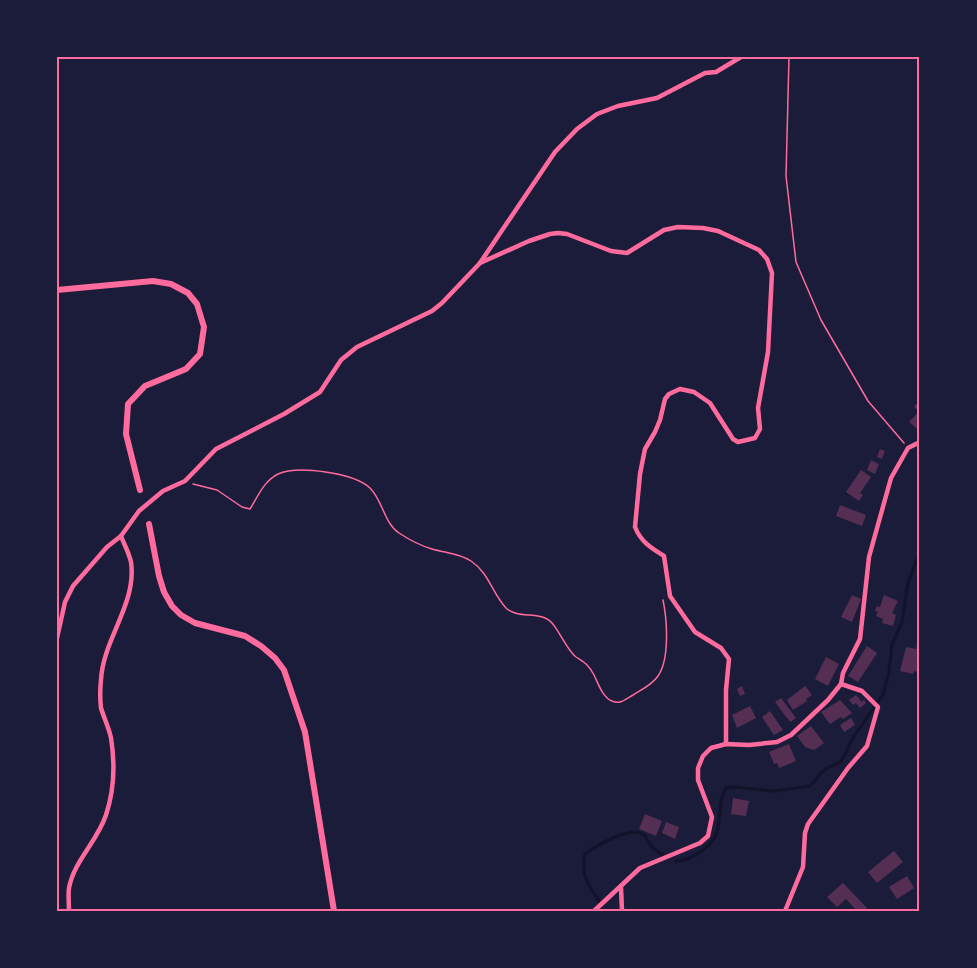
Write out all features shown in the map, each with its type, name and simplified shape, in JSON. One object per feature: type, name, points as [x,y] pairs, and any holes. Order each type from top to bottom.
[{"type":"street","points":[[57,638],[66,602],[74,585],[107,547],[121,536],[139,512],[163,491],[185,481],[216,449],[284,414],[320,392],[341,360],[357,347],[432,311],[442,303],[480,263],[555,152],[576,129],[597,114],[618,106],[657,98],[705,73],[716,72],[741,57]]},
{"type":"street","points":[[480,263],[529,241],[558,233],[567,234],[620,254],[627,253],[664,230],[678,227],[718,231],[759,250],[767,259],[772,273],[768,352],[758,408],[760,429],[755,438],[738,442],[710,404],[694,392],[680,389],[669,394],[664,399],[655,432],[645,449],[635,527],[641,541],[664,556],[670,596],[695,632],[721,648],[729,659],[726,690],[726,744]]},
{"type":"street","points":[[57,290],[153,281],[171,284],[188,293],[197,304],[204,327],[200,354],[186,369],[145,386],[128,404],[126,434],[140,490]]},
{"type":"street","points":[[594,911],[640,868],[700,843],[708,836],[712,816],[698,780],[698,768],[703,756],[711,748],[726,744],[749,745],[777,742],[791,735],[828,700],[841,684],[843,673],[860,639],[869,557],[891,478],[908,448],[920,442]]},
{"type":"street","points":[[149,524],[159,576],[172,606],[181,615],[195,623],[245,636],[275,658],[284,670],[305,732],[334,911]]},
{"type":"street","points":[[69,911],[69,888],[75,869],[95,842],[106,815],[112,786],[113,754],[101,706],[101,681],[102,660],[123,614],[131,577],[131,560],[121,536]]},
{"type":"street","points":[[785,911],[803,867],[805,833],[808,824],[848,768],[867,746],[878,707],[862,691],[841,684]]},
{"type":"street","points":[[621,886],[622,911]]},
{"type":"path","points":[[789,57],[786,176],[796,262],[821,320],[868,401],[908,448]]},
{"type":"path","points":[[185,481],[217,490],[242,507],[250,509],[266,483],[280,473],[330,472],[358,479],[371,489],[381,503],[387,520],[398,533],[431,549],[460,555],[472,562],[484,572],[508,610],[545,617],[552,623],[576,656],[591,669],[607,698],[613,702],[622,702],[648,686],[658,676],[666,644],[664,603],[661,593]]},
{"type":"building","points":[[916,404],[920,407],[919,430],[909,422],[919,411],[914,407]]},
{"type":"building","points":[[880,449],[885,451],[882,459],[877,457]]},
{"type":"building","points":[[871,460],[879,464],[875,474],[867,470]]},
{"type":"building","points":[[861,470],[871,477],[860,493],[863,495],[859,501],[846,492]]},
{"type":"building","points":[[840,505],[866,515],[862,526],[836,516]]},
{"type":"building","points":[[852,595],[861,599],[852,622],[841,617]]},
{"type":"building","points":[[884,595],[898,601],[892,613],[896,615],[893,626],[882,623],[883,619],[876,616],[878,612],[875,611],[877,606],[880,607]]},
{"type":"building","points":[[919,636],[920,673],[900,671],[906,647],[916,649]]},
{"type":"building","points":[[867,646],[877,653],[858,682],[848,676]]},
{"type":"building","points":[[826,657],[839,664],[828,686],[815,679]]},
{"type":"building","points":[[742,686],[745,694],[740,696],[737,689]]},
{"type":"building","points":[[805,686],[812,695],[793,710],[787,700]]},
{"type":"building","points":[[856,695],[866,703],[860,708],[849,700]]},
{"type":"building","points":[[781,698],[796,718],[790,722],[775,702]]},
{"type":"building","points":[[840,700],[852,713],[830,724],[821,712]]},
{"type":"building","points":[[750,706],[756,718],[737,728],[732,715]]},
{"type":"building","points":[[770,711],[783,730],[774,735],[762,717]]},
{"type":"building","points":[[851,718],[855,725],[844,732],[840,725]]},
{"type":"building","points":[[811,726],[824,743],[814,750],[805,747],[797,736]]},
{"type":"building","points":[[789,744],[796,761],[779,768],[777,763],[774,764],[769,752]]},
{"type":"building","points":[[733,798],[749,801],[746,816],[731,814]]},
{"type":"building","points":[[645,814],[662,821],[656,836],[639,829]]},
{"type":"building","points":[[666,822],[679,827],[675,839],[662,833]]},
{"type":"building","points":[[894,851],[903,862],[877,883],[868,872]]},
{"type":"building","points":[[907,876],[914,888],[897,899],[889,887]]},
{"type":"building","points":[[843,883],[867,908],[857,911],[846,899],[837,907],[827,897]]},
{"type":"waterway","points":[[676,861],[694,856],[711,843],[718,829],[720,805],[726,788],[773,791],[810,786],[825,769],[841,762],[854,736],[883,695],[892,644],[902,622],[908,583],[920,551]]},
{"type":"waterway","points":[[600,902],[584,874],[585,854],[614,838],[638,833],[644,835],[652,847],[664,856]]}]
